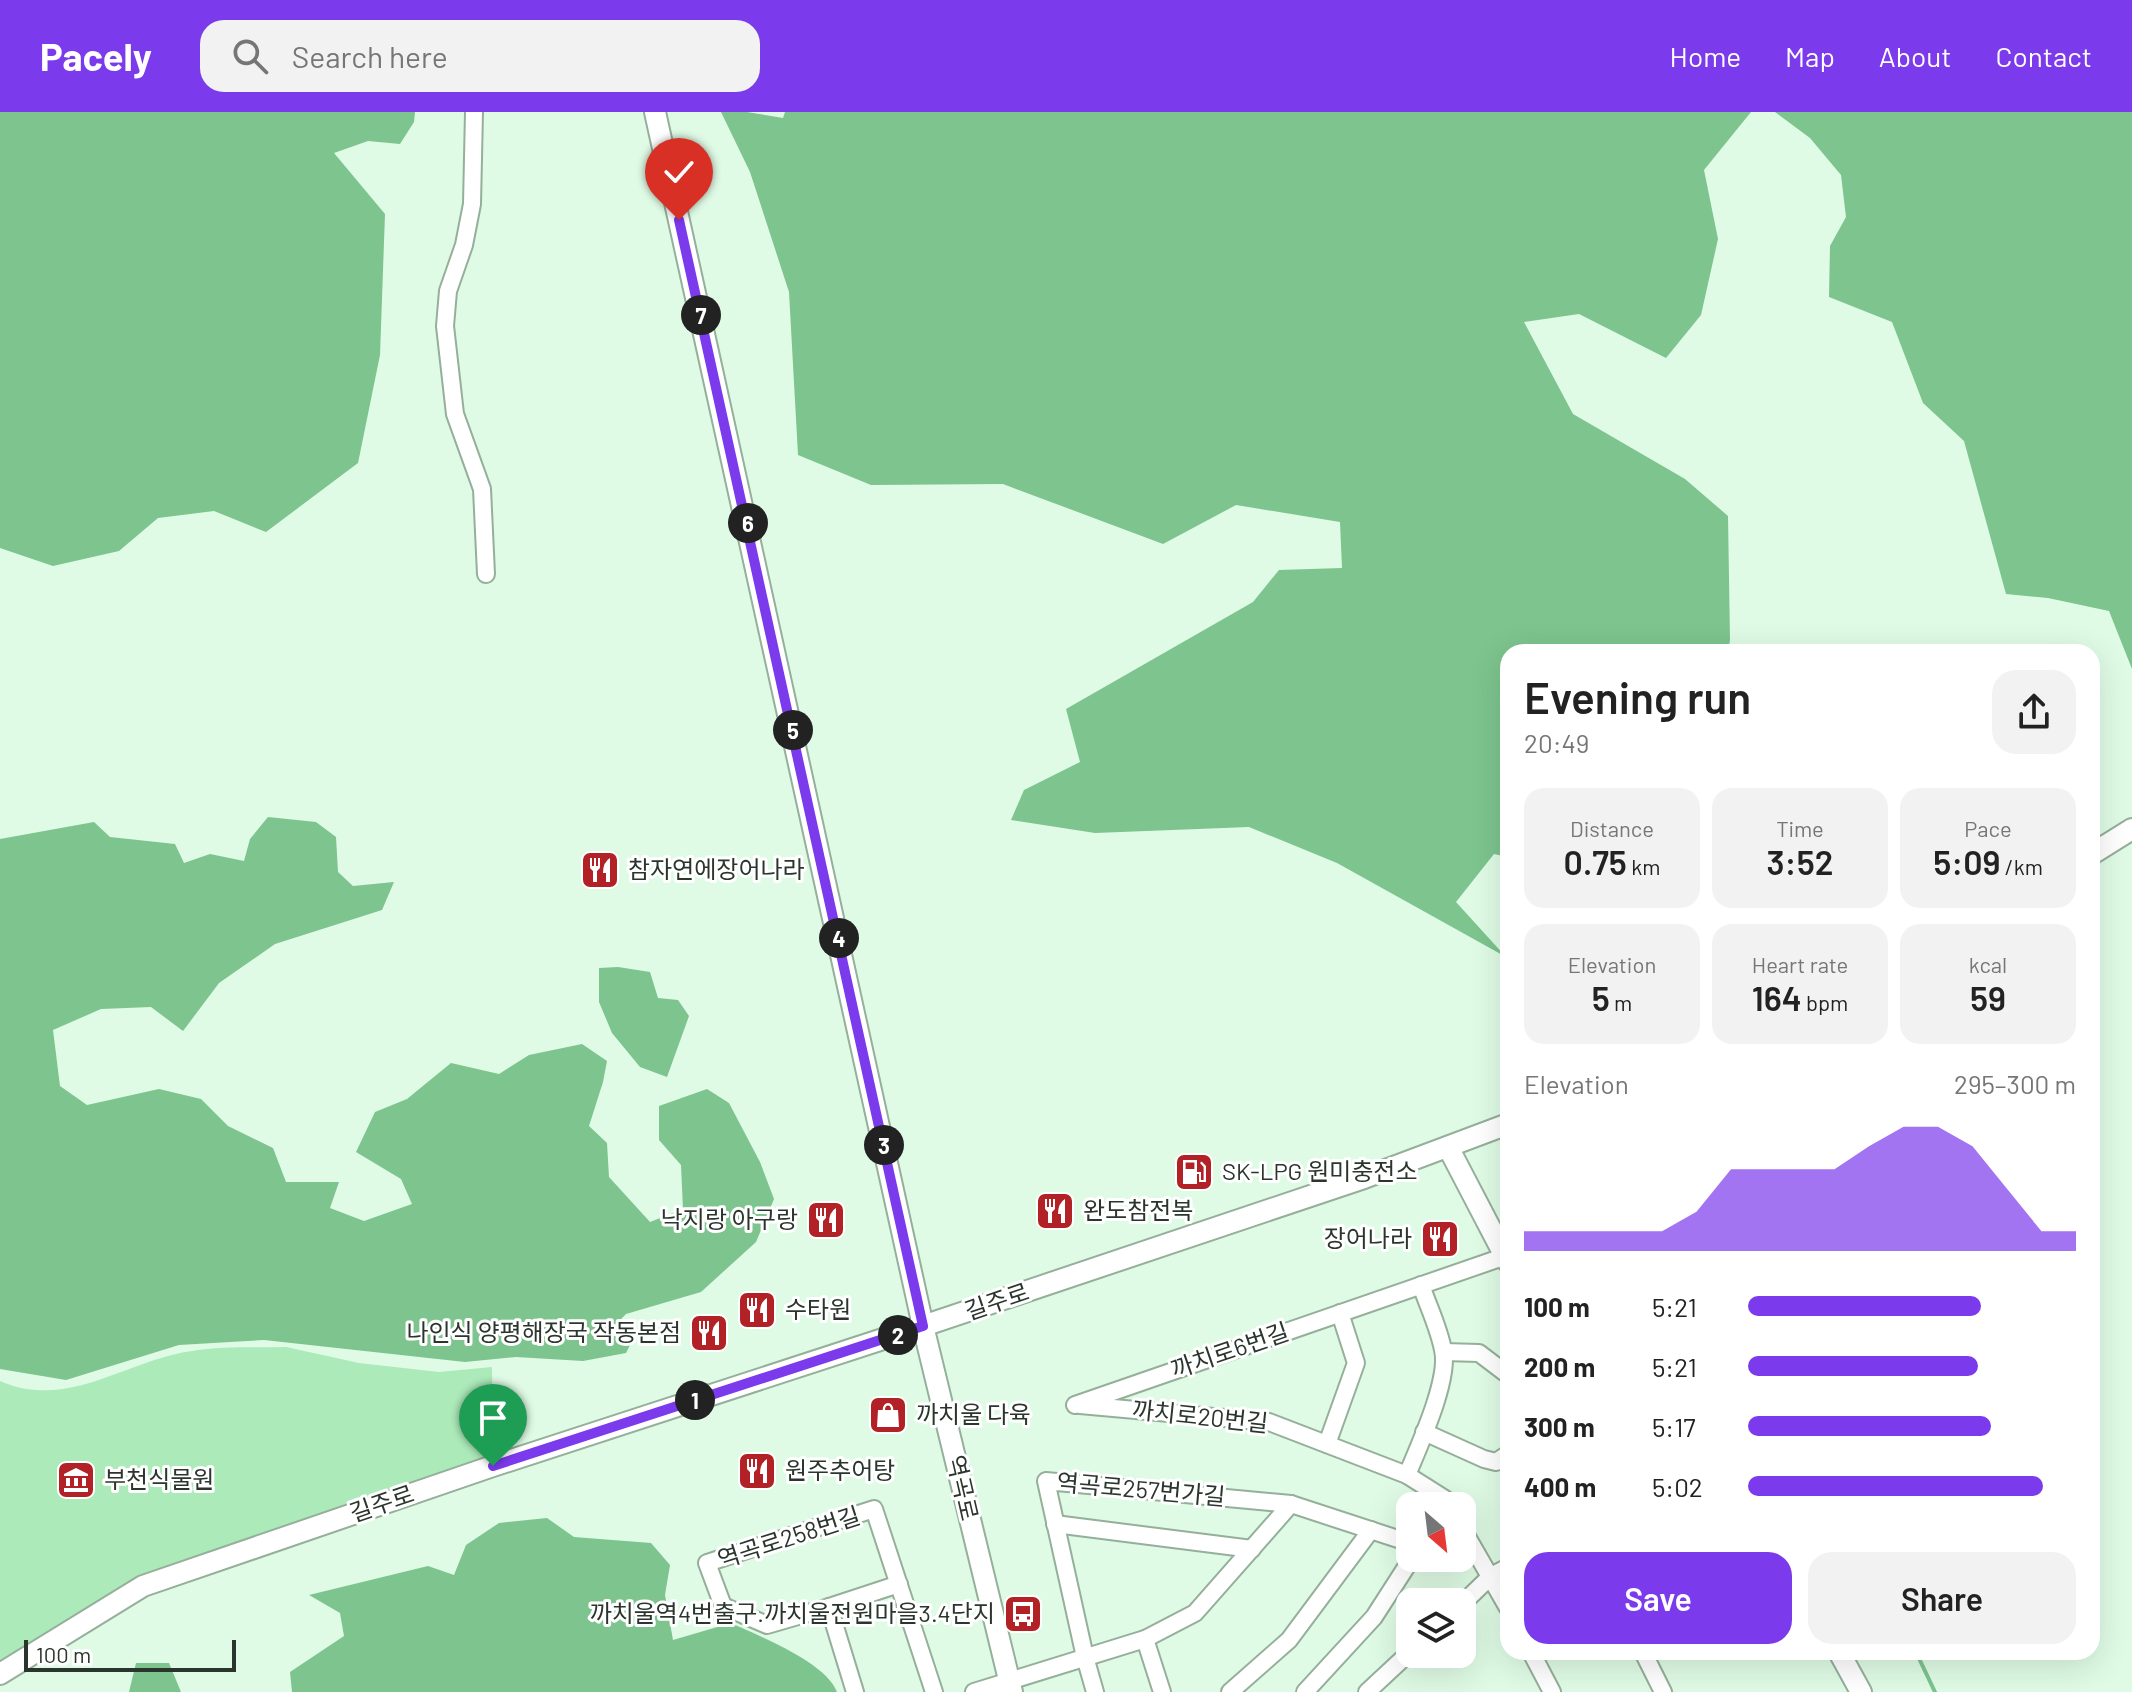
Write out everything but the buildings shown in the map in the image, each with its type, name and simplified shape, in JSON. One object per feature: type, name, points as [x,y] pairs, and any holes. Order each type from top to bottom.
[{"type":"street","points":[[474,112],[472,204],[464,245],[448,291],[445,326],[455,414],[482,489],[486,574]]},
{"type":"street","name":"역곡로","points":[[655,112],[923,1326],[1010,1686]]},
{"type":"street","points":[[2100,849],[2132,829]]},
{"type":"street","name":"길주로","points":[[0,1674],[143,1586],[493,1466],[1349,1183],[1500,1127]]},
{"type":"street","points":[[1448,1147],[1500,1247]]},
{"type":"street","name":"까치로6번길","points":[[1075,1405],[1421,1285],[1500,1261]]},
{"type":"street","points":[[1407,1475],[1442,1377],[1444,1352],[1421,1285]]},
{"type":"street","points":[[1327,1444],[1356,1363],[1340,1313]]},
{"type":"street","points":[[1444,1352],[1479,1353],[1500,1369]]},
{"type":"street","name":"까치로20번길","points":[[1075,1405],[1269,1422],[1407,1475],[1434,1492]]},
{"type":"street","points":[[1424,1432],[1484,1459],[1496,1462],[1500,1459]]},
{"type":"street","name":"역곡로257번가길","points":[[1095,1692],[1046,1481],[1291,1504],[1396,1538]]},
{"type":"street","points":[[974,1692],[1010,1686],[1085,1657],[1145,1639],[1195,1613],[1291,1504]]},
{"type":"street","name":"역곡로258번길","points":[[829,1607],[767,1625],[723,1606],[707,1563],[874,1509],[934,1692]]},
{"type":"street","points":[[1055,1524],[1252,1549]]},
{"type":"street","points":[[1230,1692],[1289,1640],[1371,1530]]},
{"type":"street","points":[[1476,1551],[1500,1593]]},
{"type":"street","points":[[1476,1590],[1500,1571]]},
{"type":"street","points":[[1305,1692],[1374,1617],[1403,1572]]},
{"type":"street","points":[[855,1692],[829,1607],[899,1584]]},
{"type":"street","points":[[1145,1639],[1162,1692]]},
{"type":"street","points":[[1535,1660],[1551,1692]]},
{"type":"street","points":[[1647,1660],[1663,1692]]},
{"type":"street","points":[[1843,1660],[1861,1692]]},
{"type":"street","points":[[1367,1692],[1396,1665]]},
{"type":"green space","points":[[0,112],[415,112],[414,122],[400,144],[368,141],[334,153],[385,214],[380,355],[358,463],[266,532],[214,511],[158,518],[119,551],[53,566],[0,548]]},
{"type":"green space","points":[[721,112],[747,112],[783,118],[785,112],[1751,112],[1704,170],[1718,239],[1701,315],[1666,358],[1579,314],[1524,322],[1573,414],[1685,479],[1728,516],[1729,644],[1500,644],[1500,855],[1494,854],[1456,902],[1500,954],[1337,863],[1249,827],[1095,833],[1011,820],[1024,790],[1080,762],[1066,709],[1253,602],[1279,570],[1342,568],[1340,522],[1236,505],[1163,544],[1003,484],[871,485],[798,455],[789,292],[750,172]]},
{"type":"green space","points":[[1775,112],[2132,112],[2132,669],[2109,611],[2048,598],[2006,594],[1964,441],[1923,403],[1892,322],[1829,297],[1830,246],[1846,217],[1841,175],[1810,138]]},
{"type":"green space","points":[[268,817],[316,822],[336,837],[338,872],[353,886],[394,882],[382,910],[275,944],[219,983],[183,1031],[151,1007],[101,1009],[53,1030],[60,1086],[87,1105],[159,1089],[201,1099],[228,1126],[273,1148],[286,1182],[339,1182],[330,1208],[364,1221],[412,1204],[401,1179],[356,1152],[375,1112],[407,1099],[451,1063],[499,1074],[529,1055],[582,1044],[607,1061],[589,1126],[607,1143],[609,1177],[650,1222],[683,1209],[681,1165],[659,1140],[659,1106],[707,1089],[729,1103],[760,1162],[774,1199],[756,1242],[701,1292],[626,1314],[616,1324],[635,1335],[626,1353],[583,1361],[516,1357],[465,1362],[264,1340],[179,1345],[66,1380],[0,1369],[0,839],[94,822],[110,837],[175,844],[184,863],[210,854],[244,861],[250,839]]},
{"type":"green space","points":[[618,967],[650,972],[658,998],[678,1000],[689,1016],[667,1077],[640,1067],[612,1033],[599,1002],[599,968]]},
{"type":"green space","points":[[286,1347],[359,1363],[439,1372],[492,1367],[493,1466],[143,1586],[0,1674],[0,1381],[25,1389],[49,1390],[97,1381],[168,1356],[192,1351]]},
{"type":"green space","points":[[547,1518],[574,1537],[651,1543],[670,1565],[665,1595],[673,1640],[731,1623],[806,1660],[820,1670],[837,1692],[292,1692],[290,1672],[344,1636],[340,1613],[309,1595],[428,1566],[454,1575],[466,1545],[499,1523]]},
{"type":"green space","points":[[136,1663],[169,1663],[181,1692],[129,1692]]},
{"type":"waterway","points":[[1920,1660],[1935,1692]]},
{"type":"place","name":"참자연에장어나라","points":[[600,870]]},
{"type":"place","name":"SK-LPG 원미충전소","points":[[1194,1172]]},
{"type":"place","name":"완도참전복","points":[[1055,1211]]},
{"type":"place","name":"낙지랑 아구랑","points":[[826,1220]]},
{"type":"place","name":"장어나라","points":[[1440,1239]]},
{"type":"place","name":"수타원","points":[[757,1310]]},
{"type":"place","name":"나인식 양평해장국 작동본점","points":[[709,1333]]},
{"type":"place","name":"까치울 다육","points":[[888,1415]]},
{"type":"place","name":"원주추어탕","points":[[757,1471]]},
{"type":"place","name":"부천식물원","points":[[76,1480]]},
{"type":"place","name":"까치울역4번출구.까치울전원마을3.4단지","points":[[1023,1614]]},
{"type":"route","points":[[493,1466],[923,1326],[679,220]]}]
